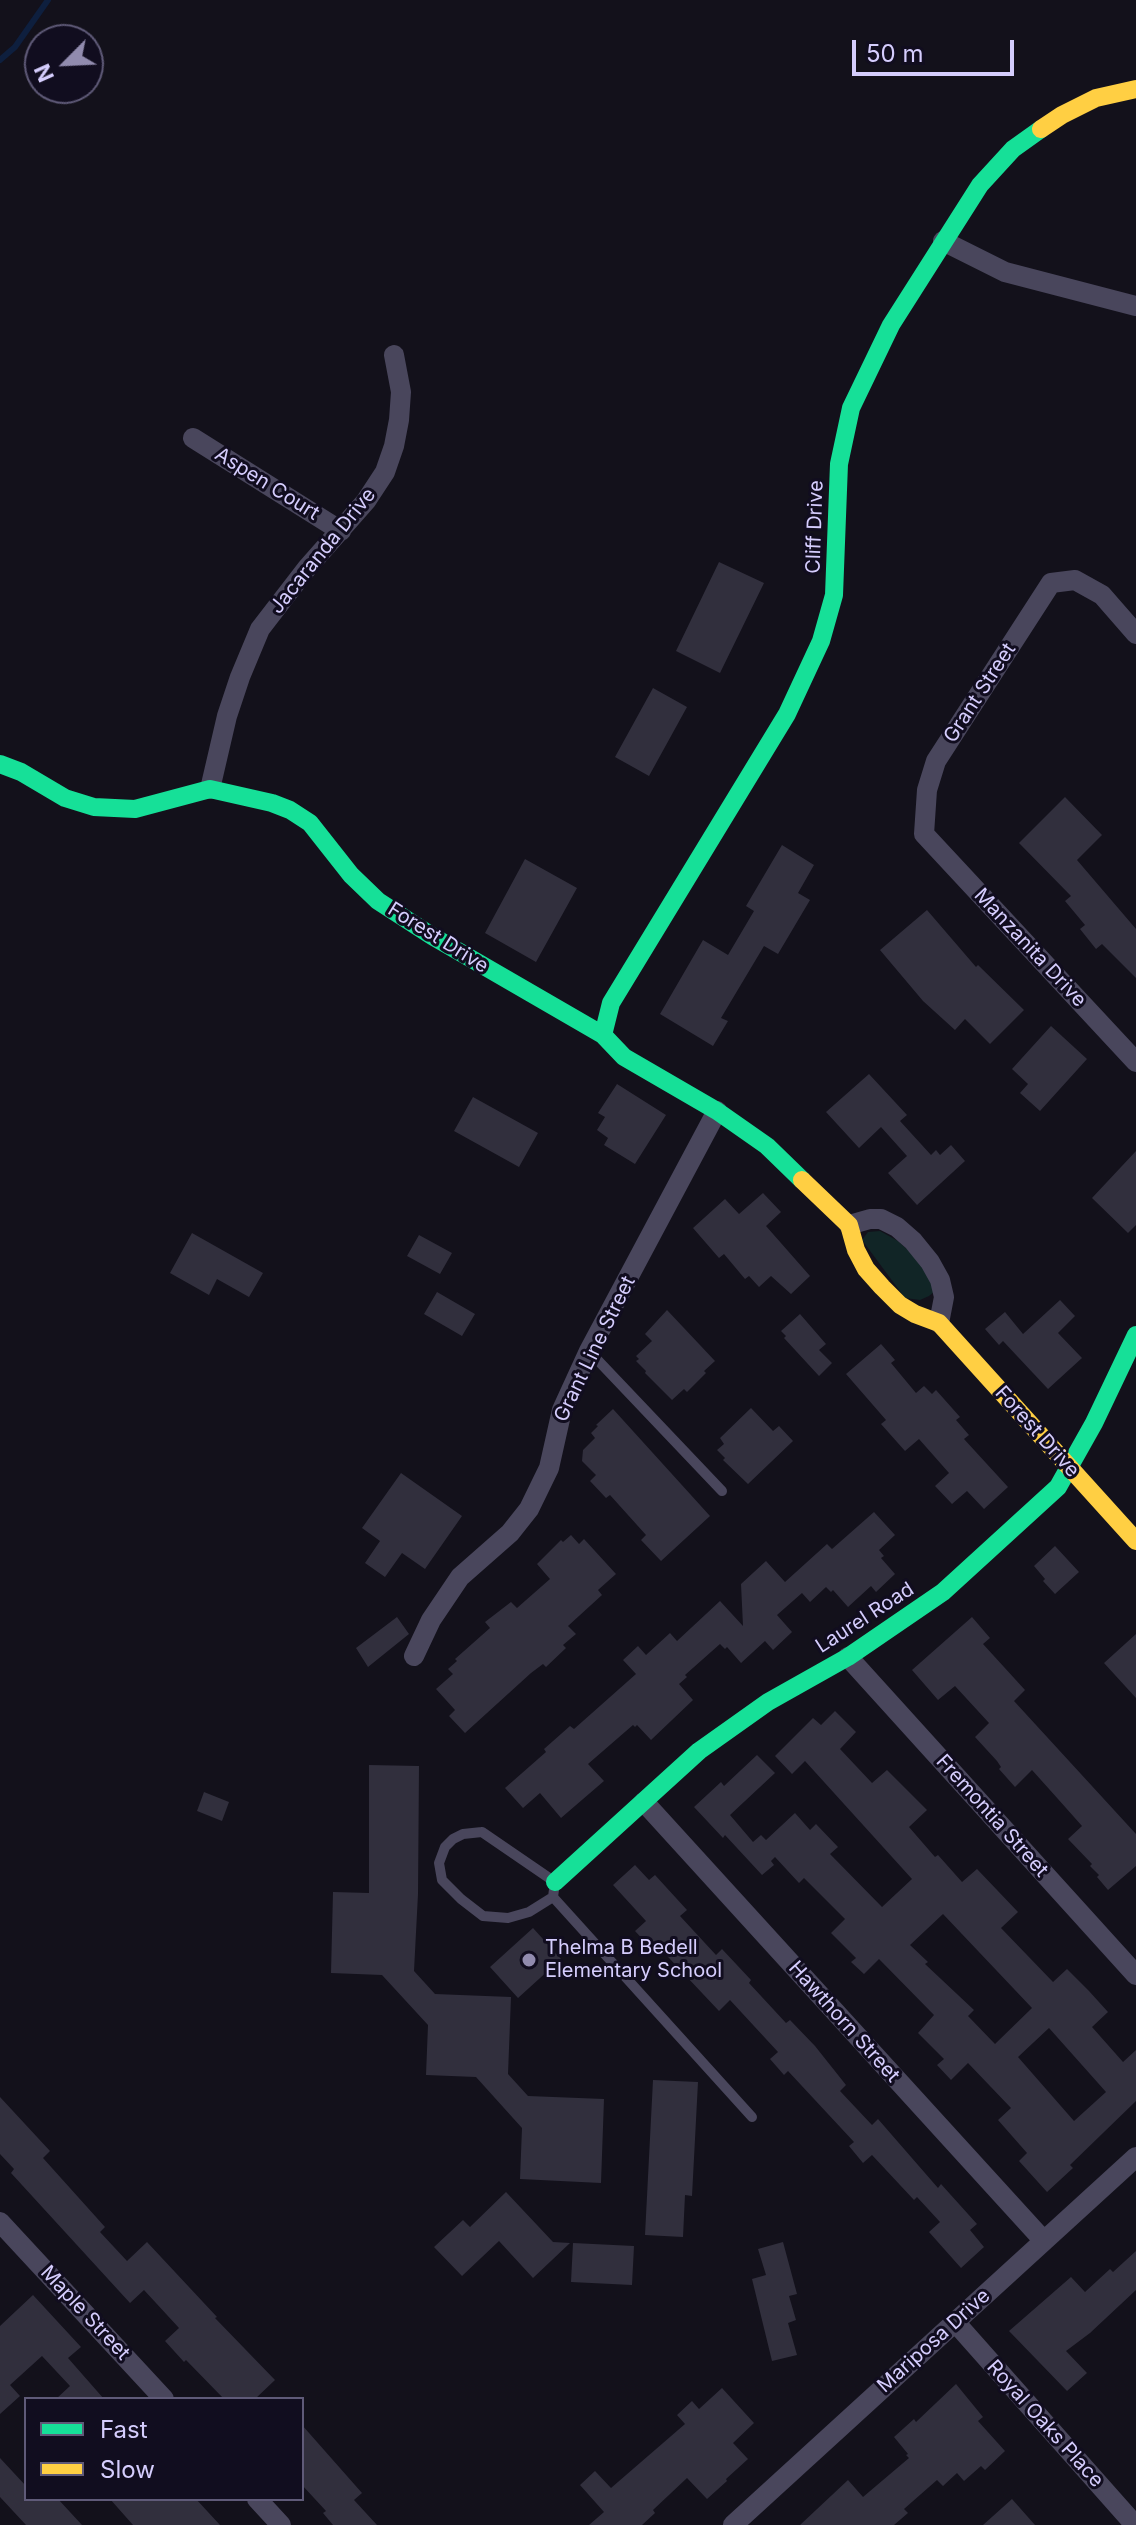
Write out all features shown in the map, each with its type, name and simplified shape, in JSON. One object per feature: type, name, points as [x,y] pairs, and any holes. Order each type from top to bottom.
[{"type":"street","name":"Cliff Drive","points":[[603,1035],[611,1003],[787,714],[821,641],[834,595],[839,464],[851,408],[891,325],[980,185],[1013,149],[1062,115],[1096,98],[1136,89]]},
{"type":"street","points":[[943,241],[1005,272],[1136,306]]},
{"type":"street","name":"Jacaranda Drive","points":[[210,789],[227,716],[260,629],[290,589],[366,501],[385,472],[394,446],[401,392],[394,355]]},
{"type":"street","name":"Aspen Court","points":[[193,438],[341,531]]},
{"type":"street","name":"Grant Street","points":[[924,834],[927,790],[936,761],[1051,583],[1075,580],[1102,595],[1136,634]]},
{"type":"street","name":"Forest Drive","points":[[0,764],[21,772],[65,798],[94,807],[135,809],[210,789],[272,803],[310,823],[351,875],[378,901],[432,936],[603,1035],[624,1057],[717,1111],[767,1146],[849,1225],[856,1250],[866,1269],[882,1287],[900,1305],[939,1323],[1136,1541]]},
{"type":"street","name":"Manzanita Drive","points":[[924,834],[1136,1062]]},
{"type":"street","name":"Grant Line Street","points":[[414,1656],[431,1620],[460,1577],[510,1533],[529,1509],[549,1468],[562,1410],[589,1351],[717,1111]]},
{"type":"street","points":[[849,1225],[881,1219],[897,1227],[913,1241],[940,1280],[944,1297],[939,1323]]},
{"type":"street","name":"Laurel Road","points":[[554,1889],[699,1751],[768,1702],[848,1657],[943,1592],[1058,1487],[1136,1335]]},
{"type":"street","name":"Fremontia Street","points":[[848,1657],[1136,1975]]},
{"type":"street","name":"Hawthorn Street","points":[[644,1802],[1044,2241]]},
{"type":"street","name":"Mariposa Drive","points":[[733,2525],[1136,2157]]},
{"type":"street","name":"Maple Street","points":[[2,2227],[162,2397]]},
{"type":"street","name":"Royal Oaks Place","points":[[955,2322],[1135,2525]]},
{"type":"street","points":[[259,2501],[281,2525]]},
{"type":"lane","points":[[589,1351],[722,1491]]},
{"type":"lane","points":[[554,1889],[529,1912],[508,1918],[483,1916],[442,1880],[439,1863],[445,1847],[453,1839],[463,1834],[482,1832],[554,1889],[752,2117]]},
{"type":"green space","points":[[880,1231],[898,1241],[920,1261],[935,1291],[929,1296],[920,1300],[905,1298],[862,1240],[868,1232]]},
{"type":"building","points":[[719,562],[764,583],[720,673],[676,651]]},
{"type":"building","points":[[653,688],[687,707],[649,776],[615,757]]},
{"type":"building","points":[[1065,797],[1102,835],[1077,860],[1136,929],[1136,978],[1102,944],[1096,949],[1080,929],[1085,925],[1065,901],[1071,896],[1019,843]]},
{"type":"building","points":[[782,845],[814,865],[798,893],[810,900],[778,954],[764,946],[721,1018],[728,1021],[713,1046],[660,1014],[703,940],[728,955],[754,911],[746,906]]},
{"type":"building","points":[[525,859],[577,888],[536,962],[485,933]]},
{"type":"building","points":[[927,910],[976,967],[978,965],[1024,1010],[990,1044],[965,1019],[955,1030],[923,1001],[880,950]]},
{"type":"building","points":[[1051,1026],[1087,1059],[1040,1111],[1020,1093],[1028,1084],[1012,1069]]},
{"type":"building","points":[[869,1074],[907,1115],[900,1121],[931,1155],[936,1150],[940,1155],[951,1145],[965,1161],[917,1205],[888,1173],[907,1156],[881,1127],[859,1148],[826,1112]]},
{"type":"building","points":[[617,1084],[666,1115],[635,1164],[604,1145],[608,1138],[597,1130],[605,1117],[598,1113]]},
{"type":"building","points":[[473,1097],[538,1133],[519,1167],[454,1131]]},
{"type":"building","points":[[1136,1151],[1136,1225],[1128,1233],[1092,1198]]},
{"type":"building","points":[[763,1193],[781,1212],[766,1226],[810,1276],[791,1294],[771,1276],[759,1287],[749,1276],[745,1279],[724,1254],[719,1258],[693,1228],[725,1199],[739,1214]]},
{"type":"building","points":[[192,1233],[263,1273],[249,1297],[217,1279],[209,1295],[170,1273]]},
{"type":"building","points":[[419,1235],[452,1253],[440,1274],[407,1256]]},
{"type":"building","points":[[437,1292],[475,1314],[462,1336],[424,1314]]},
{"type":"building","points":[[1060,1300],[1075,1316],[1058,1333],[1082,1358],[1048,1389],[1003,1341],[999,1345],[985,1329],[1005,1312],[1023,1334]]},
{"type":"building","points":[[667,1310],[715,1361],[687,1392],[684,1389],[672,1400],[636,1361],[639,1359],[636,1356],[652,1341],[645,1334]]},
{"type":"building","points":[[800,1314],[826,1344],[819,1350],[832,1363],[819,1376],[781,1331]]},
{"type":"building","points":[[881,1344],[895,1360],[891,1363],[916,1393],[924,1386],[932,1394],[936,1390],[960,1417],[956,1420],[969,1435],[964,1439],[1008,1487],[984,1509],[967,1491],[952,1504],[935,1486],[949,1473],[919,1439],[905,1451],[881,1424],[886,1420],[846,1374]]},
{"type":"building","points":[[751,1408],[773,1431],[779,1426],[793,1441],[748,1484],[717,1450],[724,1444],[720,1438]]},
{"type":"building","points":[[613,1409],[710,1516],[661,1561],[641,1540],[646,1535],[610,1495],[606,1498],[590,1481],[596,1475],[582,1461],[583,1450],[595,1438],[591,1433]]},
{"type":"building","points":[[401,1473],[462,1516],[425,1569],[402,1553],[385,1577],[365,1563],[380,1541],[362,1528]]},
{"type":"building","points":[[874,1512],[895,1535],[879,1550],[884,1556],[881,1558],[895,1574],[876,1592],[871,1586],[848,1607],[833,1590],[831,1592],[826,1587],[810,1602],[802,1593],[777,1615],[792,1632],[773,1650],[765,1641],[741,1663],[727,1647],[725,1649],[720,1644],[679,1684],[693,1700],[651,1740],[637,1725],[633,1725],[588,1764],[604,1781],[561,1818],[540,1793],[523,1808],[505,1788],[570,1726],[574,1729],[636,1674],[623,1660],[638,1646],[646,1655],[670,1633],[677,1641],[720,1601],[743,1626],[741,1584],[766,1561],[785,1582],[827,1544],[832,1549]]},
{"type":"building","points":[[571,1535],[579,1544],[584,1539],[616,1574],[598,1590],[602,1595],[568,1626],[576,1634],[563,1645],[566,1648],[546,1667],[543,1664],[531,1673],[465,1733],[449,1716],[455,1710],[436,1689],[453,1674],[448,1669],[457,1661],[455,1659],[490,1628],[485,1622],[511,1602],[517,1608],[550,1579],[537,1564],[561,1540],[563,1542]]},
{"type":"building","points":[[1055,1546],[1079,1572],[1055,1594],[1034,1566]]},
{"type":"building","points":[[397,1617],[409,1634],[368,1667],[356,1648]]},
{"type":"building","points":[[972,1617],[990,1638],[983,1644],[1025,1690],[1014,1701],[1136,1834],[1136,1866],[1108,1890],[1090,1866],[1092,1864],[1068,1839],[1082,1826],[1058,1799],[1032,1770],[1015,1787],[975,1737],[989,1723],[955,1686],[938,1700],[912,1670]]},
{"type":"building","points":[[1136,1634],[1136,1698],[1104,1663]]},
{"type":"building","points":[[835,1711],[856,1732],[840,1749],[872,1783],[887,1770],[927,1810],[909,1827],[935,1857],[938,1855],[962,1882],[977,1869],[1018,1912],[1001,1928],[1053,1982],[1067,1969],[1089,1991],[1108,2012],[1092,2027],[1123,2062],[1136,2050],[1136,2101],[1070,2165],[1073,2168],[1047,2192],[1019,2161],[1027,2153],[998,2120],[1011,2108],[968,2063],[951,2080],[937,2065],[944,2059],[918,2033],[934,2015],[879,1959],[864,1974],[851,1962],[856,1958],[831,1933],[845,1919],[804,1878],[799,1883],[775,1857],[771,1861],[774,1865],[762,1875],[694,1807],[721,1782],[724,1786],[757,1755],[775,1773],[730,1815],[753,1842],[761,1835],[766,1840],[795,1813],[810,1830],[816,1824],[838,1847],[830,1854],[882,1907],[912,1879],[805,1761],[792,1774],[775,1756],[813,1718],[821,1725]],"holes":[[[943,1914],[1032,2008],[995,2044],[968,2016],[974,2010],[925,1964],[928,1962],[910,1945]],[[1049,2028],[1106,2092],[1074,2121],[1018,2057]]]},
{"type":"building","points":[[369,1765],[419,1766],[414,1971],[435,1994],[511,1997],[508,2074],[528,2096],[604,2099],[601,2183],[520,2179],[522,2128],[476,2077],[426,2075],[428,2025],[382,1975],[331,1973],[333,1892],[369,1893]]},
{"type":"building","points":[[204,1792],[229,1802],[222,1821],[197,1811]]},
{"type":"building","points":[[635,1865],[649,1880],[655,1875],[687,1910],[680,1916],[716,1955],[722,1949],[786,2023],[790,2020],[815,2046],[846,2085],[840,2091],[872,2125],[878,2119],[938,2188],[941,2184],[977,2224],[970,2230],[984,2247],[961,2268],[929,2232],[940,2222],[917,2197],[914,2200],[872,2155],[863,2163],[849,2146],[854,2142],[788,2071],[784,2075],[770,2059],[778,2052],[730,2000],[719,2011],[653,1941],[648,1945],[635,1931],[646,1921],[613,1885]]},
{"type":"building","points":[[533,1928],[561,1959],[518,1998],[490,1967]]},
{"type":"building","points":[[653,2080],[698,2082],[692,2196],[685,2195],[683,2237],[645,2235]]},
{"type":"building","points":[[0,2097],[50,2151],[43,2158],[105,2227],[100,2232],[127,2261],[147,2242],[275,2380],[257,2397],[222,2397],[165,2341],[179,2328],[144,2290],[130,2303],[11,2173],[14,2169],[0,2154]]},
{"type":"building","points":[[506,2192],[553,2242],[570,2243],[533,2278],[499,2241],[462,2276],[434,2247],[463,2220],[470,2227]]},
{"type":"building","points":[[783,2242],[797,2294],[789,2296],[796,2320],[788,2323],[797,2355],[772,2361],[752,2279],[766,2275],[758,2249]]},
{"type":"building","points":[[573,2243],[634,2246],[632,2285],[571,2282]]},
{"type":"building","points":[[1136,2251],[1136,2290],[1066,2351],[1087,2373],[1067,2391],[1009,2331],[1071,2277],[1085,2292]]},
{"type":"building","points":[[33,2295],[81,2347],[68,2358],[102,2397],[58,2397],[70,2386],[42,2356],[10,2385],[20,2396],[0,2414],[0,2326]]},
{"type":"building","points":[[956,2384],[983,2417],[978,2421],[1005,2451],[985,2470],[981,2466],[964,2481],[957,2473],[943,2486],[937,2480],[904,2509],[908,2513],[894,2525],[800,2525],[848,2480],[863,2497],[909,2458],[894,2437],[914,2419],[916,2422]]},
{"type":"building","points":[[722,2388],[754,2423],[733,2443],[748,2459],[727,2481],[707,2499],[687,2478],[653,2510],[655,2513],[642,2525],[589,2525],[604,2512],[580,2485],[595,2471],[611,2488],[685,2424],[677,2415],[692,2401],[699,2409]]},
{"type":"building","points":[[304,2427],[362,2493],[354,2500],[377,2525],[333,2525],[323,2513],[326,2511],[304,2487]]},
{"type":"building","points":[[0,2458],[24,2484],[24,2501],[60,2501],[82,2525],[26,2525],[0,2497]]},
{"type":"building","points":[[1012,2499],[1035,2525],[983,2525]]},
{"type":"building","points":[[112,2501],[198,2501],[220,2525],[133,2525]]},
{"type":"waterway","points":[[0,60],[15,47],[48,0]]},
{"type":"traffic: fast","points":[[603,1035],[611,1003],[787,714],[821,641],[834,595],[839,464],[851,408],[891,325],[980,185],[1013,149],[1041,129]]},
{"type":"traffic: fast","points":[[0,764],[21,772],[65,798],[94,807],[135,809],[210,789],[290,810],[310,823],[351,875],[378,901],[432,936],[603,1035],[624,1057],[717,1111],[767,1146],[802,1180]]},
{"type":"traffic: fast","points":[[555,1882],[699,1751],[768,1702],[848,1657],[943,1592],[1058,1487],[1094,1423],[1136,1335]]},
{"type":"traffic: slow","points":[[1041,129],[1096,98],[1136,89]]},
{"type":"traffic: slow","points":[[802,1180],[849,1225],[856,1250],[866,1269],[882,1287],[900,1305],[939,1323],[1136,1541]]},
{"type":"place","name":"Thelma B Bedell Elementary School","points":[[529,1960]]}]
